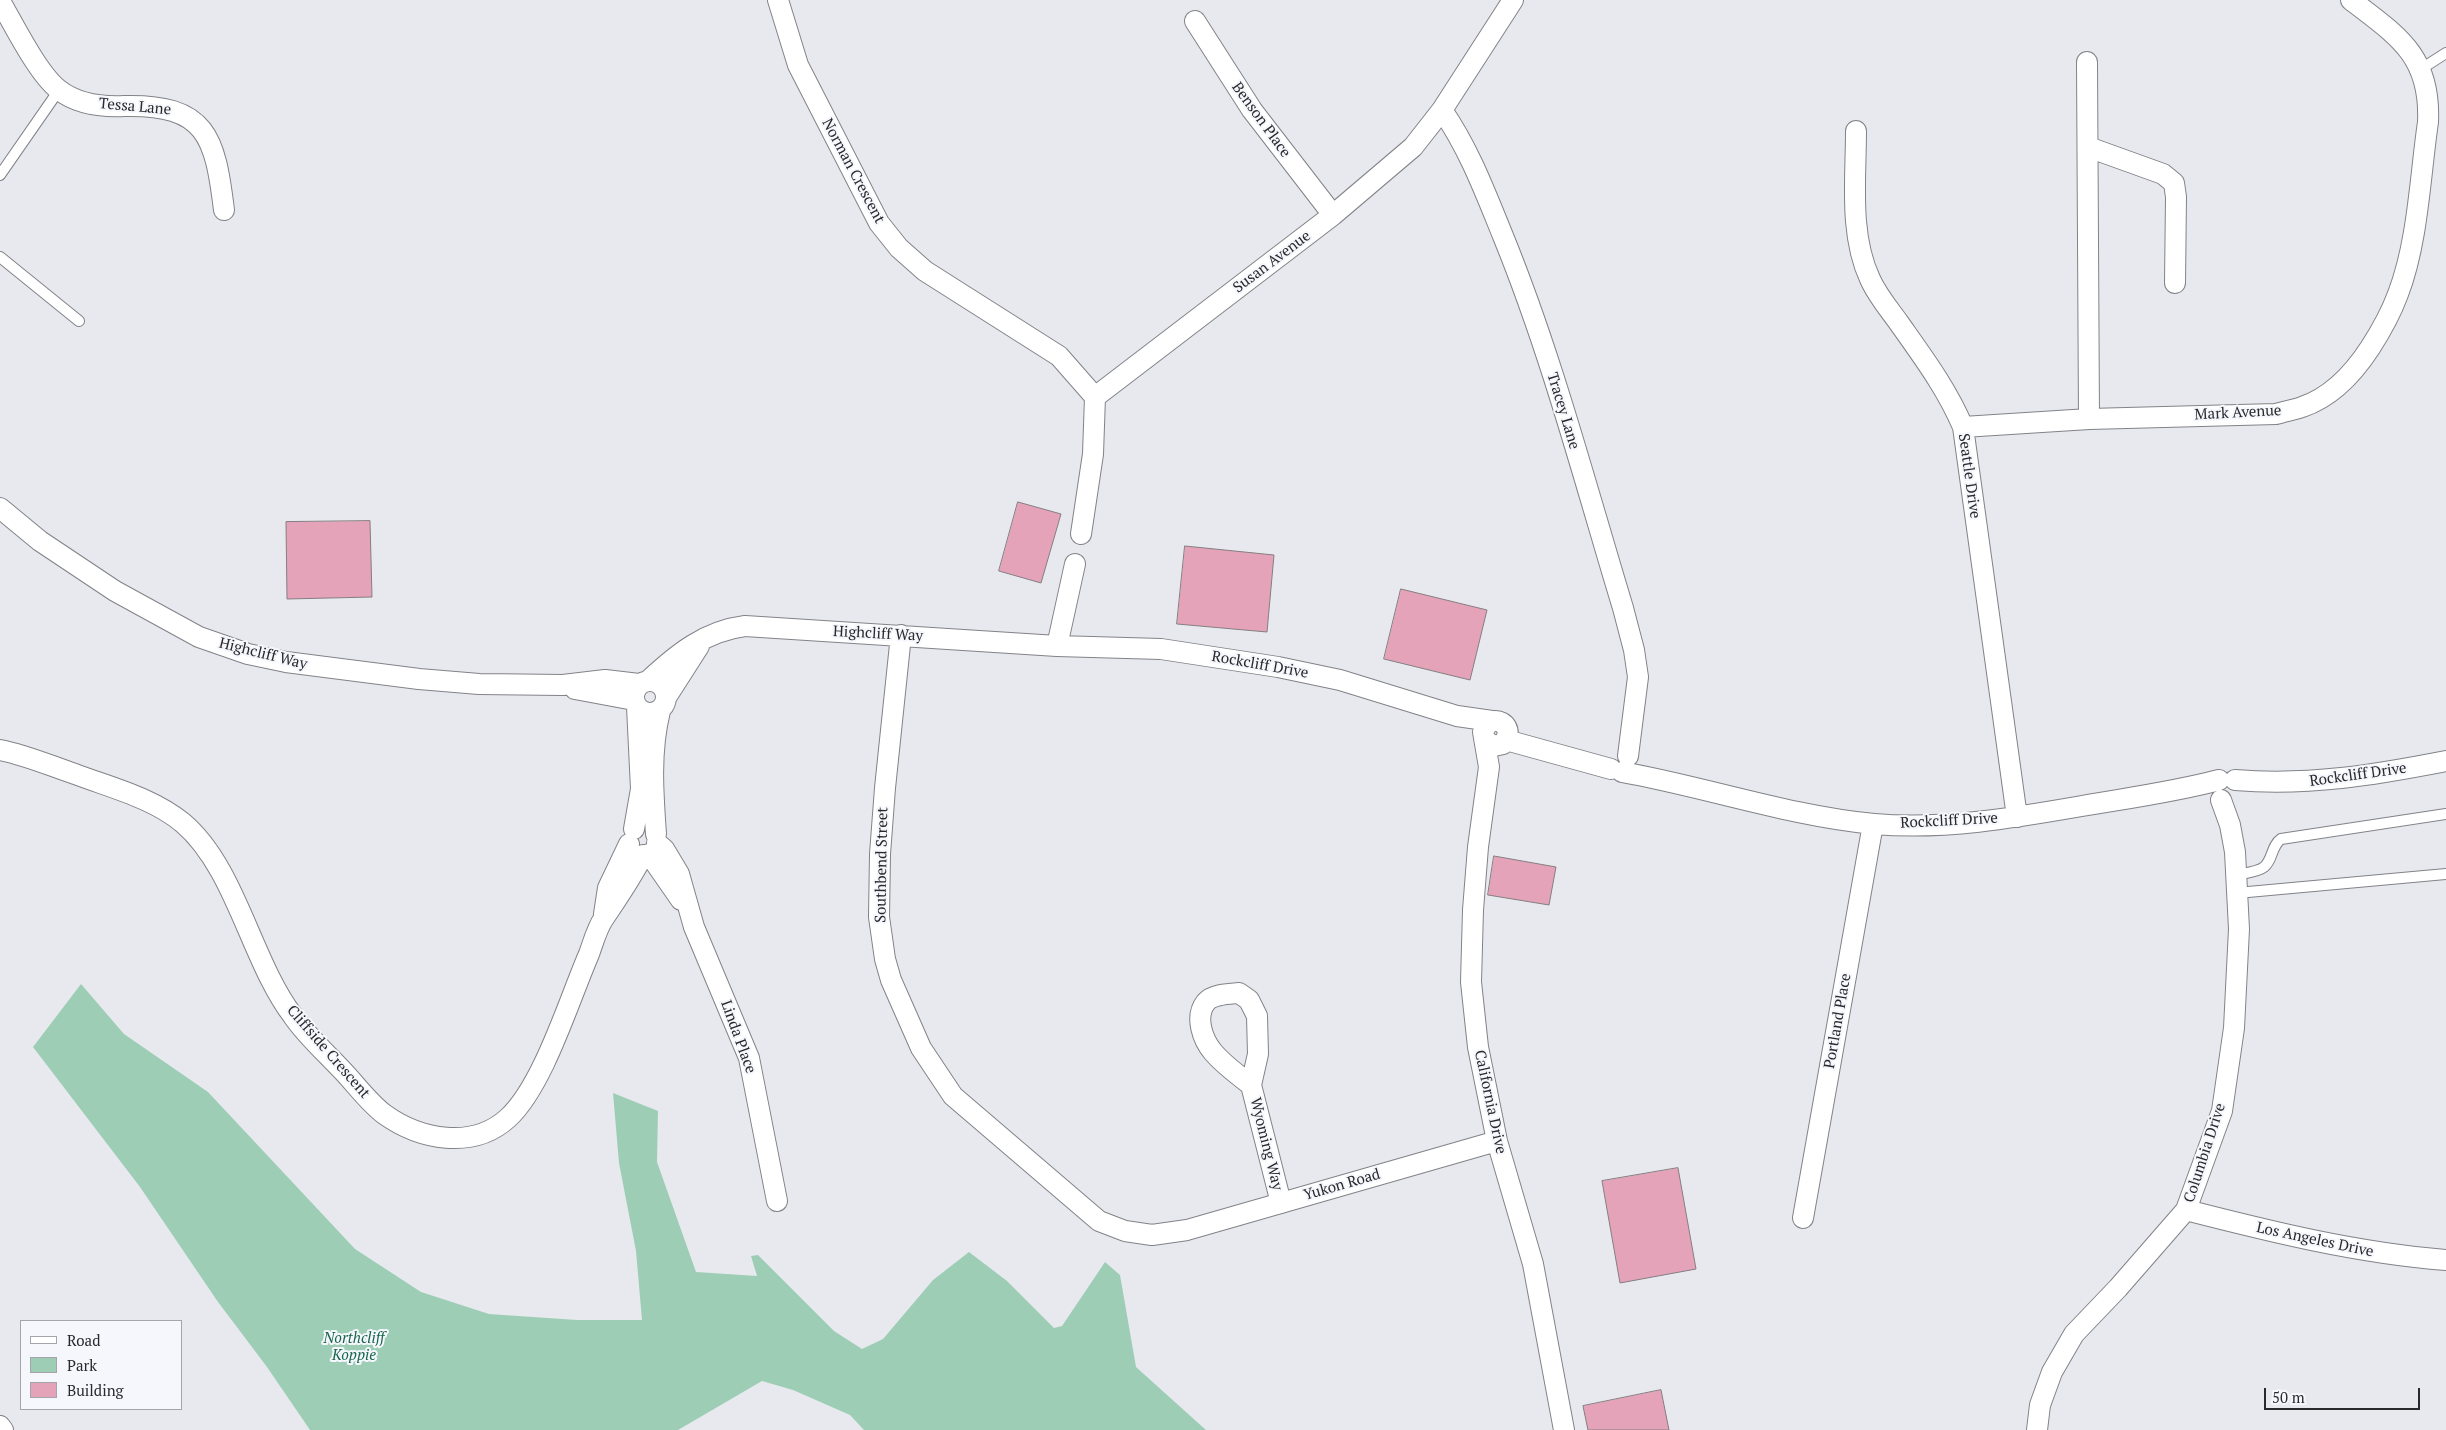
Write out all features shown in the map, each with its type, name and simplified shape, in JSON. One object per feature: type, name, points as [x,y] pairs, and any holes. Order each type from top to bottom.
[{"type":"street","name":"Norman Crescent","points":[[778,0],[798,65],[879,223],[900,248],[925,271],[1059,356],[1095,397]]},
{"type":"street","name":"Susan Avenue","points":[[1095,397],[1333,215],[1413,147],[1442,110],[1513,0]]},
{"type":"street","name":"Mark Avenue","points":[[1962,427],[2089,419],[2276,414],[2303,407],[2324,396],[2344,382],[2362,361],[2383,327],[2398,294],[2408,259],[2428,122],[2427,86],[2421,69],[2396,34],[2350,0]]},
{"type":"street","name":"Tessa Lane","points":[[0,1],[46,78],[59,90],[77,100],[106,106],[160,107],[180,112],[195,122],[212,145],[219,172],[224,210]]},
{"type":"street","name":"Benson Place","points":[[1195,21],[1252,110],[1333,215]]},
{"type":"street","points":[[2087,62],[2089,419]]},
{"type":"street","name":"Tracey Lane","points":[[1442,110],[1465,146],[1519,276],[1568,428],[1634,650],[1638,677],[1631,726],[1619,761]]},
{"type":"street","name":"Seattle Drive","points":[[1856,131],[1857,229],[1862,255],[1870,279],[1935,373],[1953,403],[1962,427],[2017,817]]},
{"type":"street","points":[[2088,147],[2163,174],[2174,183],[2176,197],[2175,283]]},
{"type":"street","points":[[1081,534],[1093,454],[1095,397]]},
{"type":"street","name":"Highcliff Way","points":[[0,508],[85,572],[131,601],[199,637],[248,654],[305,665],[418,679],[479,684],[563,685],[605,680],[640,693],[692,644],[730,628],[745,626],[1057,646]]},
{"type":"street","points":[[1057,646],[1075,564]]},
{"type":"street","name":"Southbend Street","points":[[901,635],[885,788],[880,854],[879,917],[885,959],[891,980],[920,1048],[953,1096],[1099,1221],[1125,1231],[1152,1235],[1187,1230]]},
{"type":"street","points":[[645,843],[652,786],[653,752],[663,703],[664,688],[658,682],[640,693],[644,712],[652,714],[663,703],[702,640]]},
{"type":"street","name":"Rockcliff Drive","points":[[1057,646],[1161,648],[1340,680],[1458,716],[1496,735],[1619,761],[1659,779],[1791,810],[1873,824],[1928,826],[2017,817],[2183,790],[2228,791],[2270,783],[2357,778],[2446,761]]},
{"type":"street","name":"Cliffside Crescent","points":[[0,750],[126,793],[161,807],[184,824],[204,844],[217,866],[275,986],[292,1016],[384,1113],[412,1130],[440,1137],[465,1139],[487,1132],[507,1119],[525,1098],[545,1060],[604,918],[608,888],[645,843],[641,789],[640,693]]},
{"type":"street","name":"California Drive","points":[[1496,735],[1489,767],[1478,847],[1473,910],[1471,982],[1478,1047],[1497,1141],[1533,1264],[1564,1430]]},
{"type":"street","name":"Columbia Drive","points":[[2037,1430],[2040,1405],[2052,1372],[2074,1334],[2118,1288],[2186,1210],[2222,1111],[2234,1028],[2240,929],[2228,791]]},
{"type":"street","name":"Portland Place","points":[[1803,1218],[1873,824]]},
{"type":"street","name":"Linda Place","points":[[645,843],[664,848],[678,874],[688,906],[749,1058],[777,1201]]},
{"type":"street","name":"Wyoming Way","points":[[1251,1085],[1281,1203]]},
{"type":"street","name":"Yukon Road","points":[[1187,1230],[1497,1141]]},
{"type":"street","name":"Los Angeles Drive","points":[[2186,1210],[2305,1240],[2402,1257],[2446,1260]]},
{"type":"street","points":[[0,1426],[3,1430]]},
{"type":"lane","points":[[2421,69],[2446,53]]},
{"type":"lane","points":[[0,175],[59,90]]},
{"type":"lane","points":[[0,257],[79,321]]},
{"type":"lane","points":[[2237,884],[2263,869],[2275,844],[2281,840],[2446,814]]},
{"type":"lane","points":[[2237,884],[2446,874]]},
{"type":"green space","name":"Northcliff Koppie","points":[[81,984],[124,1034],[208,1092],[355,1249],[421,1292],[489,1314],[577,1320],[642,1320],[636,1251],[619,1163],[613,1093],[658,1111],[657,1162],[696,1272],[757,1276],[751,1256],[758,1255],[834,1331],[862,1349],[883,1339],[933,1280],[969,1252],[1007,1281],[1054,1328],[1062,1326],[1105,1262],[1120,1275],[1136,1367],[1206,1430],[864,1430],[850,1415],[793,1390],[762,1381],[678,1430],[310,1430],[267,1367],[218,1302],[140,1187],[33,1047]]},
{"type":"building","points":[[1018,502],[1061,514],[1041,583],[999,571]]},
{"type":"building","points":[[370,521],[372,597],[287,599],[286,522]]},
{"type":"building","points":[[1185,546],[1274,555],[1267,632],[1177,624]]},
{"type":"building","points":[[1401,589],[1487,610],[1470,680],[1384,659]]},
{"type":"building","points":[[1494,856],[1556,867],[1549,905],[1488,895]]},
{"type":"building","points":[[1678,1168],[1696,1269],[1620,1283],[1602,1181]]},
{"type":"building","points":[[1661,1390],[1669,1430],[1588,1430],[1583,1406]]}]
